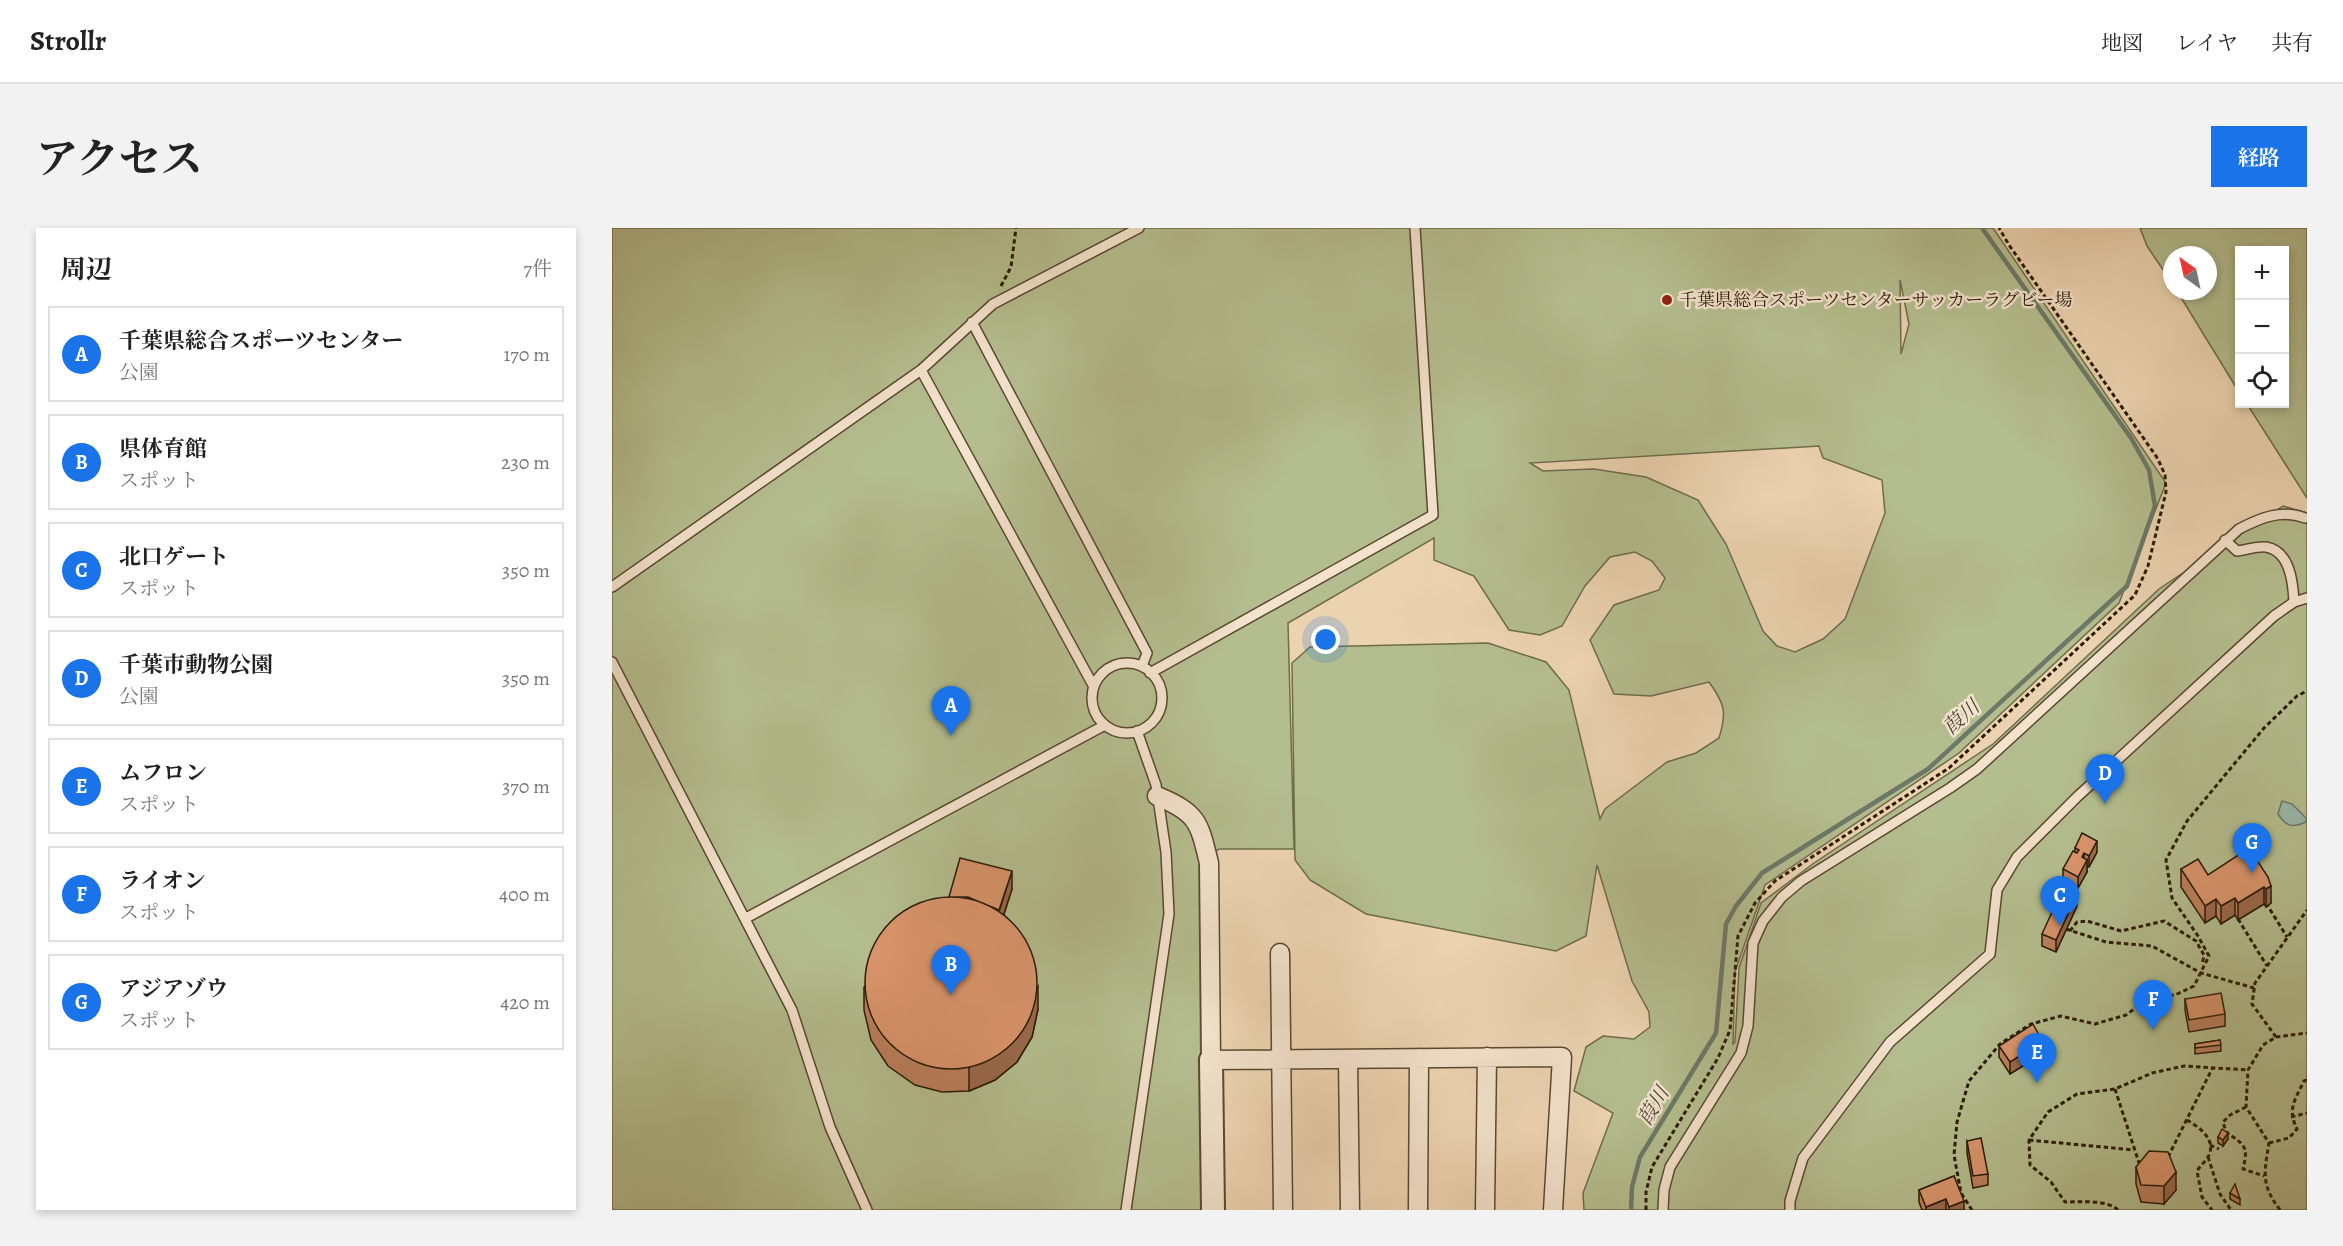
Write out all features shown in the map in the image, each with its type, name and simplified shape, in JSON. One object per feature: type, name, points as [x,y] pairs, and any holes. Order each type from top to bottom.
[{"type":"street","points":[[1157,796],[1180,805],[1191,814],[1202,834],[1209,864],[1213,1210]]},
{"type":"street","points":[[1280,954],[1283,1210]]},
{"type":"street","points":[[1211,1060],[1562,1057],[1553,1210]]},
{"type":"street","points":[[1418,1210],[1419,1058]]},
{"type":"street","points":[[1485,1210],[1487,1058]]},
{"type":"street","points":[[1348,1059],[1350,1210]]},
{"type":"lane","points":[[612,587],[921,370],[993,304],[1139,228]]},
{"type":"lane","points":[[1146,670],[1433,515],[1415,228]]},
{"type":"lane","points":[[972,322],[1148,653],[1146,670]]},
{"type":"lane","points":[[921,370],[1094,687]]},
{"type":"lane","points":[[1663,1210],[1664,1190],[1670,1167],[1741,1053],[1748,1026],[1754,943],[1763,921],[1782,897],[1801,881],[1950,789],[1977,769],[2239,529],[2263,517],[2295,514],[2305,518]]},
{"type":"lane","points":[[2225,540],[2237,551],[2266,547],[2279,553],[2290,569],[2294,602]]},
{"type":"lane","points":[[1790,1210],[1790,1201],[1803,1158],[1868,1070],[1890,1042],[1990,954],[1997,890],[2017,858],[2077,797],[2274,616],[2294,602],[2307,598]]},
{"type":"lane","points":[[612,662],[792,1010],[830,1127],[867,1210]]},
{"type":"lane","points":[[1125,663],[1146,670],[1160,686],[1162,695],[1159,712],[1153,722],[1137,732],[1117,732],[1105,725],[1094,710],[1092,692],[1094,687],[1102,673],[1112,666],[1125,663]]},
{"type":"lane","points":[[746,918],[1105,725]]},
{"type":"lane","points":[[1126,1210],[1169,914],[1166,852],[1157,796],[1137,732]]},
{"type":"path","points":[[993,304],[1011,267],[1016,228]]},
{"type":"path","points":[[1646,1210],[1646,1192],[1652,1167],[1718,1058],[1730,1030],[1738,936],[1755,903],[1776,881],[1949,768],[2135,595],[2148,566],[2166,492],[2165,475],[2158,459],[1999,228]]},
{"type":"path","points":[[1972,1210],[1961,1193],[1954,1155],[1957,1122],[1969,1081],[2000,1044],[2031,1023],[2061,1016],[2095,1024],[2126,1015],[2150,997],[2175,995],[2194,986],[2209,956],[2172,898],[2166,860],[2187,822],[2264,728],[2297,696],[2307,691]]},
{"type":"path","points":[[2265,902],[2288,938]]},
{"type":"path","points":[[2276,1036],[2252,1004],[2255,983],[2307,910]]},
{"type":"path","points":[[2238,919],[2267,966]]},
{"type":"path","points":[[2200,973],[2204,955],[2196,941],[2164,921],[2121,931],[2087,921],[2077,922],[2068,930],[2106,942],[2152,946],[2200,973],[2254,988]]},
{"type":"path","points":[[2280,1210],[2273,1200],[2264,1176],[2269,1143],[2246,1107],[2248,1070],[2263,1045],[2276,1036],[2307,1033]]},
{"type":"path","points":[[2118,1210],[2115,1207],[2089,1202],[2065,1202],[2051,1182],[2030,1165],[2029,1140],[2048,1112],[2077,1094],[2115,1089],[2152,1073],[2184,1066],[2248,1070]]},
{"type":"path","points":[[2163,1166],[2213,1067]]},
{"type":"path","points":[[2269,1143],[2289,1138],[2297,1129],[2291,1117],[2292,1108],[2304,1081],[2307,1080]]},
{"type":"path","points":[[2115,1089],[2140,1168]]},
{"type":"path","points":[[2246,1107],[2230,1114],[2223,1122],[2226,1132],[2244,1144],[2247,1153],[2243,1169],[2264,1176]]},
{"type":"path","points":[[2291,1117],[2307,1113]]},
{"type":"path","points":[[2187,1120],[2203,1130],[2210,1145],[2208,1157],[2220,1194],[2231,1210]]},
{"type":"path","points":[[2029,1140],[2134,1150]]},
{"type":"path","points":[[2210,1145],[2219,1149]]},
{"type":"path","points":[[2208,1157],[2197,1171],[2197,1181],[2202,1197],[2212,1210]]},
{"type":"green space","points":[[612,228],[1993,228],[2166,483],[2119,603],[1959,753],[1765,885],[1735,972],[1733,1044],[1735,1042],[1739,968],[1761,903],[1814,863],[1993,744],[2159,589],[2283,506],[2307,513],[2307,1210],[1584,1210],[1583,1193],[1613,1113],[1574,1091],[1586,1047],[1603,1036],[1634,1039],[1650,1027],[1649,1012],[1632,981],[1597,865],[1586,936],[1556,951],[1366,914],[1310,880],[1295,860],[1292,663],[1310,647],[1488,643],[1546,662],[1569,690],[1600,819],[1605,809],[1667,762],[1696,753],[1719,738],[1724,715],[1723,708],[1709,682],[1651,696],[1614,694],[1590,640],[1614,605],[1659,590],[1665,578],[1652,561],[1635,552],[1610,557],[1585,586],[1562,626],[1540,635],[1509,630],[1474,576],[1434,560],[1434,538],[1288,623],[1294,849],[1219,849],[1199,866],[1202,1210],[612,1210]],"holes":[[[1900,280],[1909,324],[1901,354]],[[1819,446],[1823,458],[1882,480],[1885,513],[1845,619],[1823,639],[1795,652],[1777,646],[1763,631],[1726,544],[1698,500],[1646,477],[1594,469],[1543,471],[1530,463]]]},
{"type":"green space","points":[[2140,228],[2307,228],[2307,498],[2250,408],[2289,408],[2289,246],[2235,246],[2235,385],[2183,300],[2217,300],[2217,246],[2163,246],[2163,270],[2147,246]]},
{"type":"shaded area","points":[[2282,801],[2292,804],[2306,818],[2306,822],[2294,826],[2284,822],[2278,814]]},
{"type":"building","points":[[2082,833],[2097,841],[2089,856],[2084,853],[2082,857],[2087,860],[2078,877],[2063,869],[2073,851],[2077,853],[2079,850],[2075,848]]},
{"type":"building","points":[[2249,848],[2268,877],[2271,886],[2266,889],[2264,887],[2238,903],[2235,898],[2221,906],[2216,899],[2205,906],[2181,869],[2198,859],[2208,875]]},
{"type":"building","points":[[960,858],[1012,871],[999,910],[968,897],[949,897]]},
{"type":"building","points":[[2063,888],[2077,894],[2056,940],[2042,934]]},
{"type":"building","points":[[951,897],[984,903],[999,911],[1012,922],[1023,935],[1031,950],[1037,983],[1031,1016],[1023,1031],[1012,1044],[999,1055],[984,1063],[951,1069],[918,1063],[903,1055],[890,1044],[879,1031],[871,1016],[865,983],[871,950],[879,935],[890,922],[903,911],[918,903]]},
{"type":"building","points":[[2221,993],[2225,1014],[2189,1020],[2185,999]]},
{"type":"building","points":[[2033,1024],[2039,1035],[2022,1046],[2026,1052],[2010,1062],[1999,1046]]},
{"type":"building","points":[[2220,1040],[2221,1045],[2195,1048],[2195,1044]]},
{"type":"building","points":[[2222,1129],[2228,1133],[2223,1140],[2218,1137]]},
{"type":"building","points":[[1981,1138],[1988,1174],[1973,1176],[1967,1141]]},
{"type":"building","points":[[2149,1151],[2168,1152],[2176,1172],[2164,1186],[2141,1185],[2136,1167]]},
{"type":"building","points":[[1954,1176],[1964,1201],[1949,1207],[1946,1199],[1926,1207],[1919,1190]]},
{"type":"building","points":[[2235,1184],[2240,1199],[2230,1193]]},
{"type":"waterway","name":"葭川","points":[[1631,1210],[1632,1187],[1640,1157],[1716,1033],[1726,924],[1736,906],[1762,873],[1928,769],[2127,586],[2155,506],[2149,470],[2131,438],[1982,228]]},
{"type":"place","name":"千葉県総合スポーツセンターサッカーラグビー場","points":[[1667,300]]},
{"type":"place","name":"千葉県総合スポーツセンター","points":[[951,736]]},
{"type":"place","name":"千葉市動物公園","points":[[2105,804]]},
{"type":"place","name":"アジアゾウ","points":[[2252,873]]},
{"type":"place","name":"北口ゲート","points":[[2060,926]]},
{"type":"place","name":"県体育館","points":[[951,995]]},
{"type":"place","name":"ライオン","points":[[2153,1030]]},
{"type":"place","name":"ムフロン","points":[[2037,1083]]}]
